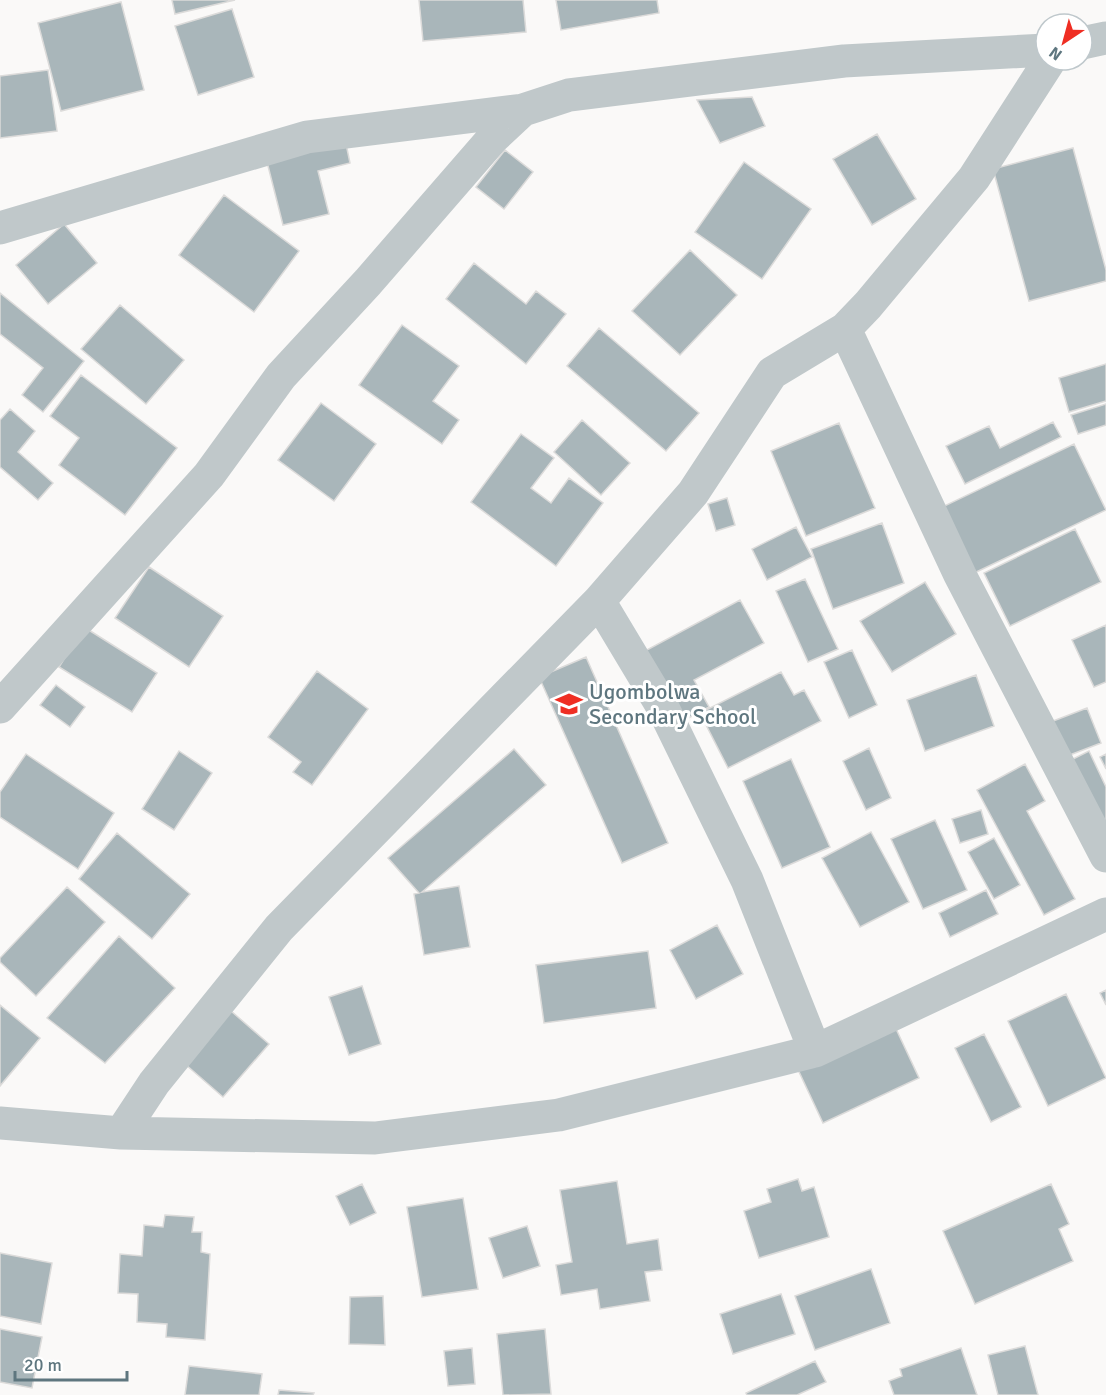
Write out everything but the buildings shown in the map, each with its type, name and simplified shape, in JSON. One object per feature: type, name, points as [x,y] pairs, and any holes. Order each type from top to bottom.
[{"type":"street","points":[[0,228],[307,137],[523,110],[569,95],[844,62],[1034,51]]},
{"type":"street","points":[[120,1133],[154,1083],[279,928],[599,601],[693,493],[772,373],[845,329],[910,257],[974,178],[1042,72]]},
{"type":"street","points":[[0,707],[209,475],[281,376],[368,282],[493,138],[523,110]]},
{"type":"street","points":[[845,329],[960,575],[1106,856]]},
{"type":"street","points":[[599,601],[662,706],[742,870],[814,1051]]},
{"type":"street","points":[[0,1123],[120,1133],[387,1137],[559,1115],[814,1051],[1106,914]]},
{"type":"place","name":"Ugombolwa Secondary School","points":[[569,704]]}]
